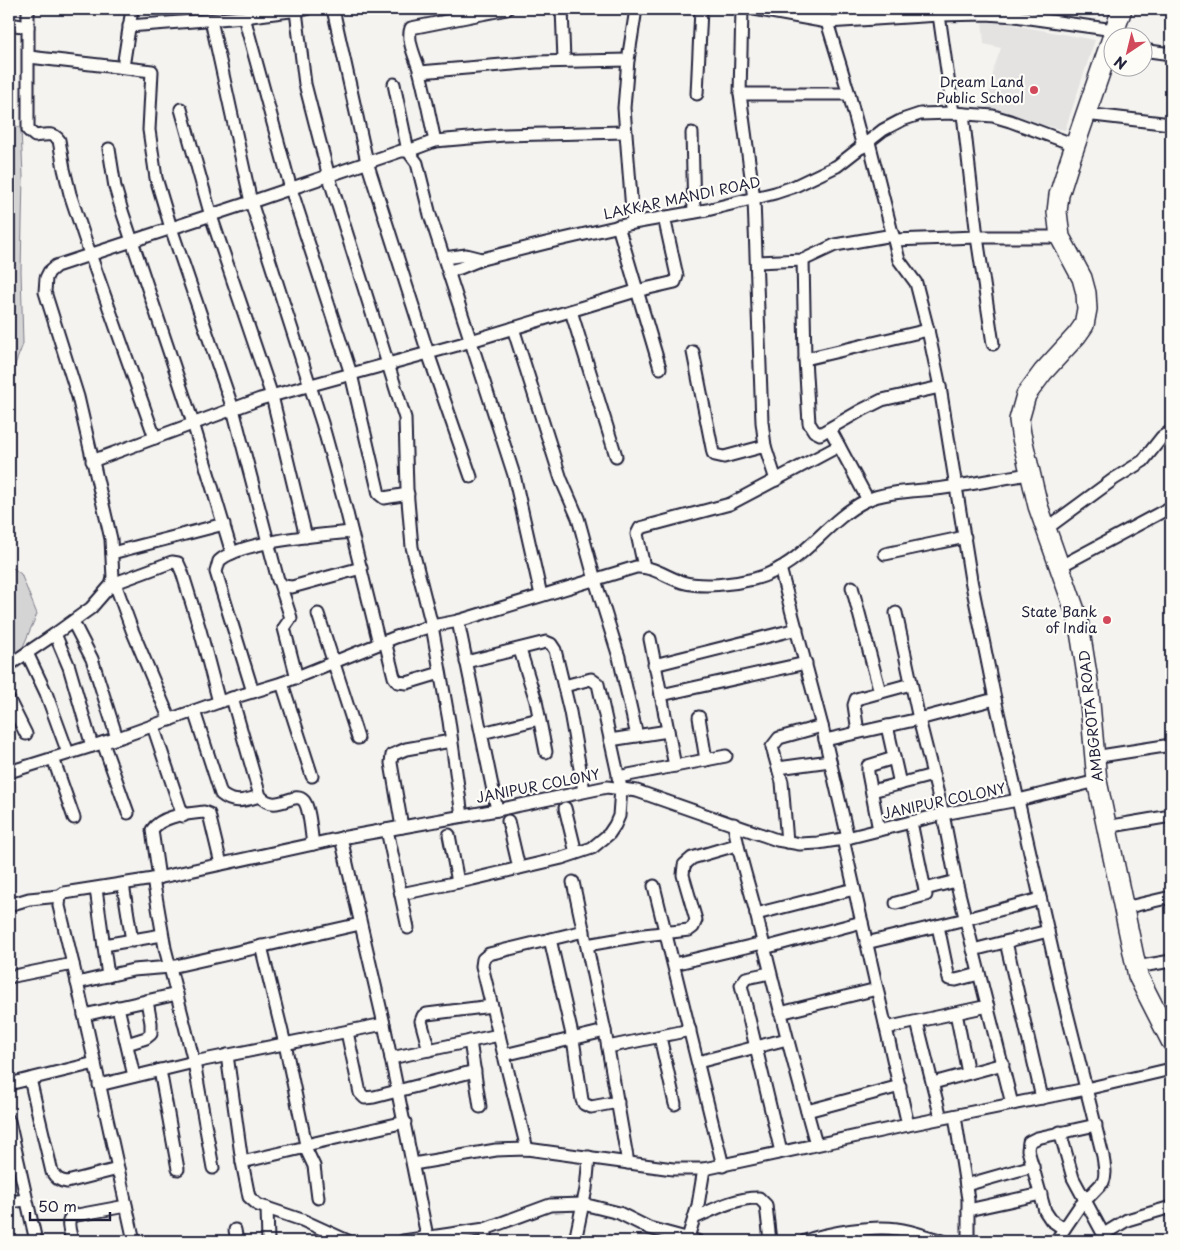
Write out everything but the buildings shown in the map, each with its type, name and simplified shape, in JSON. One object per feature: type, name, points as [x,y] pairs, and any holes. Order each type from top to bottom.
[{"type":"main road","name":"AMBGROTA ROAD","points":[[1116,28],[1122,9]]},
{"type":"main road","name":"AMBGROTA ROAD","points":[[1102,68],[1059,194],[1056,212],[1060,236],[1082,278],[1086,293],[1087,309],[1084,324],[1078,335],[1043,372],[1026,395],[1019,420],[1030,474],[1046,529],[1059,567],[1076,607],[1090,709],[1097,781],[1136,968],[1141,984],[1171,1041]]},
{"type":"street","points":[[28,9],[28,130],[36,136],[51,134],[59,140],[66,181],[155,438]]},
{"type":"street","points":[[123,67],[132,9]]},
{"type":"street","points":[[333,9],[368,162],[428,353],[471,477]]},
{"type":"street","points":[[434,141],[420,72],[412,46],[411,28],[507,9]]},
{"type":"street","points":[[562,9],[564,60]]},
{"type":"street","points":[[633,223],[625,132],[625,85],[636,9]]},
{"type":"street","points":[[697,94],[701,9]]},
{"type":"street","points":[[742,9],[740,94],[754,199],[761,416],[765,446],[776,480]]},
{"type":"street","points":[[754,9],[827,22],[885,14],[986,14],[1015,16],[1102,38]]},
{"type":"street","points":[[823,9],[866,144],[899,260],[916,283],[928,330],[940,387],[971,580],[995,699],[1040,898],[1103,1156],[1105,1178],[1103,1182],[1086,1199],[1056,1241]]},
{"type":"street","points":[[129,26],[244,17],[301,10],[305,84],[328,177],[405,418],[412,546],[432,626],[462,816]]},
{"type":"street","points":[[939,15],[958,113],[993,344]]},
{"type":"street","points":[[244,17],[291,189],[352,374],[380,494],[384,498],[408,494]]},
{"type":"street","points":[[211,20],[251,202],[310,385],[382,642],[398,682],[407,682],[440,673]]},
{"type":"street","points":[[9,24],[28,27]]},
{"type":"street","points":[[1152,51],[1171,54]]},
{"type":"street","points":[[29,57],[152,71],[148,120],[156,178],[171,228],[233,409],[267,543],[291,615],[284,628],[297,678]]},
{"type":"street","points":[[420,72],[564,60],[628,60]]},
{"type":"street","points":[[394,84],[408,151],[416,163],[430,215],[514,475],[541,595]]},
{"type":"street","points":[[740,94],[849,94]]},
{"type":"street","points":[[181,110],[211,216],[272,396],[306,537]]},
{"type":"street","name":"LAKKAR MANDI ROAD","points":[[482,259],[618,226],[754,199],[793,187],[842,163],[883,130],[902,120],[920,114],[958,113],[993,116],[1075,145]]},
{"type":"street","points":[[1085,114],[1171,124]]},
{"type":"street","points":[[170,720],[132,630],[114,580],[111,539],[78,398],[44,286],[49,272],[56,266],[90,254],[211,216],[387,155],[408,151],[434,141],[504,135],[625,132]]},
{"type":"street","points":[[692,133],[694,212]]},
{"type":"street","points":[[109,149],[115,187],[193,424],[232,553]]},
{"type":"street","points":[[92,461],[272,396],[470,341],[636,291],[672,283],[677,280],[664,217]]},
{"type":"street","points":[[618,226],[660,368]]},
{"type":"street","points":[[757,262],[803,260],[835,245],[894,238],[1060,236]]},
{"type":"street","points":[[444,258],[466,255],[482,259]]},
{"type":"street","points":[[449,271],[482,259]]},
{"type":"street","points":[[803,260],[805,359],[810,428],[817,434],[820,434],[882,400],[940,387]]},
{"type":"street","points":[[571,311],[616,456]]},
{"type":"street","points":[[512,328],[561,479],[578,518],[595,580],[620,657],[637,736]]},
{"type":"street","points":[[805,359],[928,330]]},
{"type":"street","points":[[693,352],[713,452],[719,457],[724,457],[765,446]]},
{"type":"street","points":[[830,429],[868,500]]},
{"type":"street","points":[[1046,529],[1114,479],[1143,461],[1162,437],[1171,431]]},
{"type":"street","points":[[644,567],[637,534],[640,528],[730,504],[839,446]]},
{"type":"street","points":[[9,772],[297,678],[382,642],[636,567],[644,567],[681,582],[700,585],[754,579],[780,568],[802,554],[844,515],[868,500],[882,496],[1030,474]]},
{"type":"street","points":[[1059,567],[1171,507]]},
{"type":"street","points":[[112,553],[224,524]]},
{"type":"street","points":[[253,692],[216,572],[219,561],[232,553],[267,543],[351,532]]},
{"type":"street","points":[[885,554],[965,537]]},
{"type":"street","points":[[9,665],[91,608],[114,580],[172,562],[179,564],[200,630],[219,702]]},
{"type":"street","points":[[280,584],[292,587],[360,568]]},
{"type":"street","points":[[780,568],[826,740],[846,838],[854,889],[908,1125]]},
{"type":"street","points":[[852,587],[880,692]]},
{"type":"street","points":[[896,613],[919,719],[944,814],[956,881],[1012,1104]]},
{"type":"street","points":[[318,614],[358,738]]},
{"type":"street","points":[[458,621],[498,810]]},
{"type":"street","points":[[73,622],[92,659],[117,738]]},
{"type":"street","points":[[654,665],[797,628]]},
{"type":"street","points":[[56,634],[97,744],[128,812]]},
{"type":"street","points":[[650,639],[676,766]]},
{"type":"street","points":[[466,662],[546,642],[551,644],[555,650],[564,686],[584,791]]},
{"type":"street","points":[[520,650],[536,701],[546,752]]},
{"type":"street","points":[[27,653],[49,702],[68,753]]},
{"type":"street","points":[[660,695],[806,663]]},
{"type":"street","points":[[401,894],[519,868],[576,853],[592,848],[609,834],[619,816],[620,783],[598,684],[591,680],[564,686]]},
{"type":"street","points":[[282,683],[312,776]]},
{"type":"street","points":[[858,732],[854,705],[856,699],[911,684]]},
{"type":"street","points":[[232,698],[260,796],[272,804],[292,798],[303,800],[307,809],[313,844]]},
{"type":"street","points":[[826,740],[919,719],[995,699]]},
{"type":"street","points":[[9,700],[26,734]]},
{"type":"street","points":[[194,711],[221,794],[229,800],[236,801],[260,796]]},
{"type":"street","points":[[699,717],[706,760]]},
{"type":"street","points":[[482,733],[539,720]]},
{"type":"street","points":[[153,726],[183,816]]},
{"type":"street","points":[[787,842],[783,791],[772,747],[775,742],[787,735],[822,726]]},
{"type":"street","points":[[886,726],[900,784]]},
{"type":"street","points":[[610,740],[668,731]]},
{"type":"street","points":[[402,827],[391,763],[392,755],[406,749],[451,741]]},
{"type":"street","points":[[1094,757],[1171,745]]},
{"type":"street","points":[[620,783],[676,766],[726,756]]},
{"type":"street","points":[[53,758],[74,818]]},
{"type":"street","points":[[879,830],[868,766],[894,758]]},
{"type":"street","points":[[778,768],[830,761]]},
{"type":"street","points":[[872,791],[934,775]]},
{"type":"street","name":"JANIPUR COLONY","points":[[9,905],[29,899],[60,896],[69,892],[156,878],[341,838],[498,810],[620,783],[637,791],[777,840],[818,843],[1097,781]]},
{"type":"street","points":[[564,808],[576,853]]},
{"type":"street","points":[[213,1168],[194,1062],[162,935],[152,830],[165,819],[204,812],[209,814],[221,864]]},
{"type":"street","points":[[1106,827],[1171,816]]},
{"type":"street","points":[[508,821],[519,868]]},
{"type":"street","points":[[896,903],[926,895],[911,822]]},
{"type":"street","points":[[734,824],[736,845],[749,885],[780,1013],[816,1144]]},
{"type":"street","points":[[387,830],[408,928]]},
{"type":"street","points":[[448,835],[458,882]]},
{"type":"street","points":[[341,838],[384,1024],[428,1239]]},
{"type":"street","points":[[587,945],[689,930],[696,923],[683,870],[687,862],[706,853],[736,845]]},
{"type":"street","points":[[925,889],[956,881]]},
{"type":"street","points":[[573,882],[605,1031],[628,1162]]},
{"type":"street","points":[[123,884],[132,941]]},
{"type":"street","points":[[654,886],[723,1166]]},
{"type":"street","points":[[96,889],[108,976]]},
{"type":"street","points":[[756,914],[854,889]]},
{"type":"street","points":[[60,896],[59,906],[134,1241]]},
{"type":"street","points":[[1124,908],[1171,897]]},
{"type":"street","points":[[866,943],[966,919],[1040,898]]},
{"type":"street","points":[[674,964],[862,922]]},
{"type":"street","points":[[77,982],[133,970],[171,967],[360,924]]},
{"type":"street","points":[[938,926],[949,979],[956,980],[980,974]]},
{"type":"street","points":[[526,1149],[482,966],[484,957],[489,954],[584,931]]},
{"type":"street","points":[[973,950],[1048,931]]},
{"type":"street","points":[[104,945],[162,935]]},
{"type":"street","points":[[550,939],[574,1039],[584,1104],[591,1107],[618,1102]]},
{"type":"street","points":[[1006,942],[1042,1098]]},
{"type":"street","points":[[261,946],[285,1044],[306,1146],[314,1166],[318,1198]]},
{"type":"street","points":[[1136,968],[1171,961]]},
{"type":"street","points":[[9,976],[73,964]]},
{"type":"street","points":[[770,973],[746,978],[741,985],[781,1152]]},
{"type":"street","points":[[780,1013],[877,989]]},
{"type":"street","points":[[84,1015],[177,994]]},
{"type":"street","points":[[127,1044],[146,1038],[151,1034],[147,1001]]},
{"type":"street","points":[[429,1050],[421,1021],[423,1016],[492,1006]]},
{"type":"street","points":[[886,1028],[988,1006]]},
{"type":"street","points":[[118,1007],[134,1076]]},
{"type":"street","points":[[956,1013],[968,1074]]},
{"type":"street","points":[[917,1022],[942,1118]]},
{"type":"street","points":[[99,1084],[227,1055],[384,1024]]},
{"type":"street","points":[[608,1047],[690,1030]]},
{"type":"street","points":[[504,1055],[605,1031]]},
{"type":"street","points":[[347,1032],[362,1096],[369,1098],[475,1071]]},
{"type":"street","points":[[391,1058],[499,1036]]},
{"type":"street","points":[[660,1037],[675,1104]]},
{"type":"street","points":[[698,1062],[787,1039]]},
{"type":"street","points":[[470,1041],[480,1107]]},
{"type":"street","points":[[227,1055],[242,1162],[249,1197],[253,1202],[302,1220],[348,1241]]},
{"type":"street","points":[[9,1084],[94,1064]]},
{"type":"street","points":[[933,1083],[1003,1064]]},
{"type":"street","points":[[413,1164],[496,1150],[526,1149],[673,1169],[704,1170],[816,1144],[1086,1089],[1171,1069]]},
{"type":"street","points":[[160,1070],[178,1169]]},
{"type":"street","points":[[30,1079],[52,1172],[56,1178],[67,1182],[118,1169]]},
{"type":"street","points":[[807,1111],[900,1086]]},
{"type":"street","points":[[954,1116],[966,1185],[968,1241]]},
{"type":"street","points":[[9,1121],[36,1241]]},
{"type":"street","points":[[242,1162],[404,1122]]},
{"type":"street","points":[[1064,1229],[1048,1217],[1032,1166],[1028,1150],[1029,1142],[1060,1132],[1096,1125]]},
{"type":"street","points":[[1060,1132],[1073,1178],[1106,1238],[1127,1220],[1171,1207]]},
{"type":"street","points":[[575,1241],[583,1204],[589,1157]]},
{"type":"street","points":[[966,1185],[1032,1166]]},
{"type":"street","points":[[403,1241],[428,1239],[485,1229],[550,1205],[583,1204],[619,1213],[642,1226],[654,1236],[690,1240],[704,1170]]},
{"type":"street","points":[[968,1210],[1041,1194]]},
{"type":"street","points":[[694,1218],[725,1205],[758,1198],[766,1205],[770,1241]]},
{"type":"street","points":[[9,1202],[26,1200]]},
{"type":"street","points":[[72,1241],[68,1222],[72,1216],[126,1206]]},
{"type":"street","points":[[267,1208],[268,1241]]},
{"type":"street","points":[[804,1241],[839,1232],[895,1228],[943,1241]]},
{"type":"street","points":[[485,1229],[487,1241]]},
{"type":"shaded area","name":"Dream Land Public School","points":[[982,19],[1095,40],[1065,130],[986,112],[994,68],[1001,48],[984,44]]},
{"type":"shaded area","points":[[9,121],[21,129],[23,176],[21,271],[23,344],[9,380]]},
{"type":"shaded area","points":[[9,565],[21,574],[37,614],[13,670],[9,673]]},
{"type":"place","name":"Dream Land Public School","points":[[1034,90]]},
{"type":"place","name":"State Bank of India","points":[[1107,620]]}]
